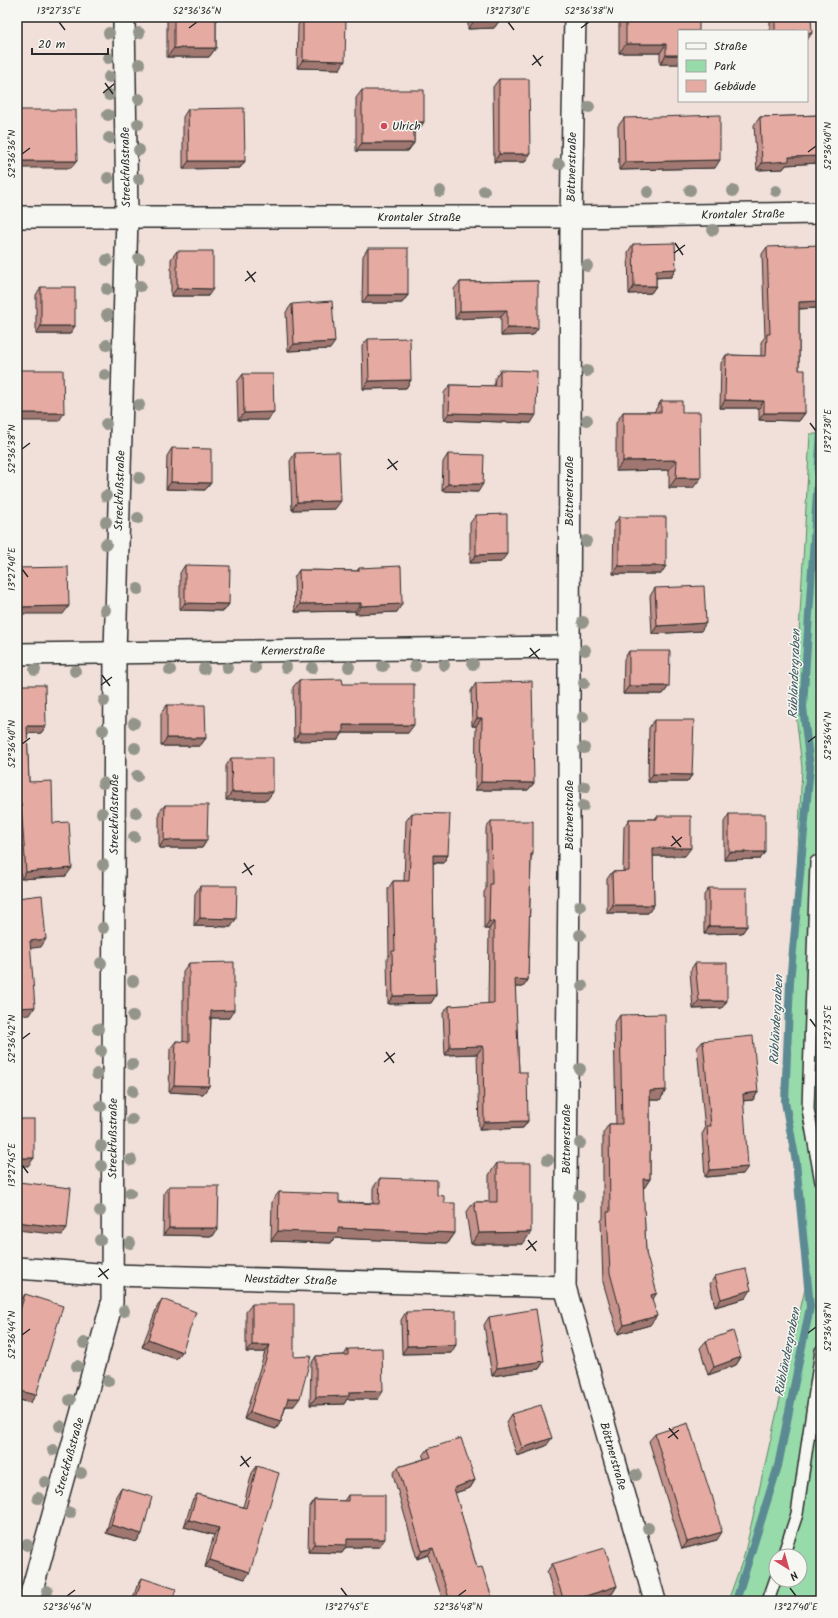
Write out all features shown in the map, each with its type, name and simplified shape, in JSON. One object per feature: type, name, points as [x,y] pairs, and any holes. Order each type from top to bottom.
[{"type":"street","name":"Streckfußstraße","points":[[29,1601],[112,1302],[115,653],[127,217],[124,17]]},
{"type":"street","name":"Böttnerstraße","points":[[575,17],[571,217],[569,875],[565,1287],[655,1601]]},
{"type":"street","name":"Krontaler Straße","points":[[17,217],[571,217],[821,213]]},
{"type":"street","name":"Kernerstraße","points":[[17,654],[569,647]]},
{"type":"street","name":"Neustädter Straße","points":[[17,1268],[112,1276],[565,1287]]},
{"type":"lane","points":[[816,862],[808,1109],[821,1182]]},
{"type":"lane","points":[[786,1548],[797,1514],[821,1351]]},
{"type":"lane","points":[[768,1601],[773,1588]]},
{"type":"green space","points":[[810,434],[821,434],[821,1601],[728,1601],[744,1556],[810,1267],[785,1114],[802,768],[795,705]]},
{"type":"building","points":[[174,17],[216,17],[216,48],[174,48]]},
{"type":"building","points":[[303,17],[346,18],[345,61],[303,60]]},
{"type":"building","points":[[474,17],[500,17],[500,20],[474,21]]},
{"type":"building","points":[[626,17],[699,17],[699,30],[678,30],[678,55],[666,55],[666,44],[626,44]]},
{"type":"building","points":[[775,17],[811,17],[812,33],[808,33],[808,30],[775,30]]},
{"type":"building","points":[[499,79],[529,79],[530,154],[499,154]]},
{"type":"building","points":[[362,90],[424,90],[424,122],[414,122],[414,143],[362,143]]},
{"type":"building","points":[[244,108],[245,161],[189,161],[188,109]]},
{"type":"building","points":[[17,110],[76,110],[77,161],[17,161]]},
{"type":"building","points":[[720,115],[720,160],[625,162],[624,118]]},
{"type":"building","points":[[821,115],[821,156],[789,157],[789,161],[762,163],[760,117]]},
{"type":"building","points":[[675,243],[676,269],[656,270],[656,286],[634,286],[633,244]]},
{"type":"building","points":[[820,245],[821,301],[799,302],[799,370],[805,370],[805,413],[764,413],[764,401],[725,400],[726,355],[766,356],[767,334],[770,334],[767,247]]},
{"type":"building","points":[[368,248],[408,248],[408,295],[368,295]]},
{"type":"building","points":[[177,251],[213,251],[213,289],[177,288]]},
{"type":"building","points":[[538,281],[538,328],[507,328],[507,310],[460,311],[460,282]]},
{"type":"building","points":[[41,287],[75,287],[75,326],[41,326]]},
{"type":"building","points":[[332,301],[335,342],[294,344],[292,304]]},
{"type":"building","points":[[410,338],[411,380],[369,381],[368,339]]},
{"type":"building","points":[[17,370],[63,370],[64,413],[17,413]]},
{"type":"building","points":[[500,370],[537,371],[536,415],[449,413],[450,385],[500,386]]},
{"type":"building","points":[[243,374],[273,374],[274,412],[244,413]]},
{"type":"building","points":[[661,401],[682,401],[682,412],[700,412],[701,478],[676,478],[677,460],[623,461],[623,412],[661,412]]},
{"type":"building","points":[[172,448],[211,449],[211,483],[171,482]]},
{"type":"building","points":[[339,452],[341,501],[297,502],[295,453]]},
{"type":"building","points":[[448,454],[484,455],[483,484],[448,484]]},
{"type":"building","points":[[507,514],[507,554],[476,555],[476,515]]},
{"type":"building","points":[[619,517],[666,517],[666,566],[619,566]]},
{"type":"building","points":[[185,565],[230,566],[229,604],[185,603]]},
{"type":"building","points":[[401,566],[402,604],[361,606],[361,603],[300,604],[299,570],[359,571],[359,568]]},
{"type":"building","points":[[68,567],[69,606],[17,607],[17,568]]},
{"type":"building","points":[[704,586],[706,623],[657,626],[655,588]]},
{"type":"building","points":[[629,651],[670,651],[669,686],[629,686]]},
{"type":"building","points":[[342,679],[343,684],[414,684],[414,725],[343,725],[343,733],[299,733],[299,680]]},
{"type":"building","points":[[532,681],[534,783],[481,782],[482,718],[477,718],[476,683]]},
{"type":"building","points":[[17,685],[45,685],[46,726],[27,726],[29,782],[52,781],[53,823],[69,822],[72,868],[26,872],[21,804],[17,804]]},
{"type":"building","points":[[167,705],[205,705],[206,738],[167,738]]},
{"type":"building","points":[[654,720],[694,720],[692,775],[653,774]]},
{"type":"building","points":[[231,758],[273,758],[273,792],[232,792]]},
{"type":"building","points":[[165,805],[208,805],[207,840],[164,840]]},
{"type":"building","points":[[412,813],[450,814],[448,855],[433,855],[436,995],[393,996],[392,951],[395,951],[393,881],[409,881]]},
{"type":"building","points":[[729,814],[765,814],[765,852],[729,852]]},
{"type":"building","points":[[657,816],[691,816],[691,848],[653,848],[654,905],[613,905],[612,872],[629,871],[629,819],[657,819]]},
{"type":"building","points":[[491,821],[533,821],[528,980],[515,979],[519,1072],[527,1072],[528,1121],[484,1122],[483,1046],[450,1047],[449,1006],[494,1003],[494,922],[489,921],[490,884],[492,884]]},
{"type":"building","points":[[200,886],[237,886],[236,919],[200,918]]},
{"type":"building","points":[[709,888],[747,888],[747,926],[709,926]]},
{"type":"building","points":[[42,895],[46,939],[30,941],[35,1007],[17,1008],[17,898]]},
{"type":"building","points":[[234,962],[234,1010],[211,1011],[209,1086],[174,1085],[176,1041],[189,1042],[189,963]]},
{"type":"building","points":[[695,963],[727,963],[727,1001],[699,1001]]},
{"type":"building","points":[[665,1014],[666,1090],[650,1091],[650,1179],[643,1179],[646,1253],[657,1293],[651,1295],[657,1316],[624,1325],[610,1273],[607,1212],[610,1212],[609,1124],[622,1124],[620,1015]]},
{"type":"building","points":[[753,1036],[758,1092],[743,1094],[748,1167],[710,1170],[707,1126],[711,1126],[703,1041]]},
{"type":"building","points":[[17,1119],[34,1119],[34,1158],[17,1158]]},
{"type":"building","points":[[497,1163],[531,1163],[531,1232],[479,1233],[474,1202],[497,1202]]},
{"type":"building","points":[[380,1178],[437,1180],[437,1195],[444,1196],[444,1203],[455,1203],[455,1233],[338,1228],[338,1233],[278,1231],[279,1192],[339,1194],[339,1202],[379,1204]]},
{"type":"building","points":[[18,1182],[71,1188],[67,1228],[17,1222]]},
{"type":"building","points":[[169,1186],[219,1186],[218,1228],[169,1228]]},
{"type":"building","points":[[746,1269],[751,1290],[721,1299],[715,1276]]},
{"type":"building","points":[[25,1294],[63,1306],[36,1395],[17,1390],[17,1320]]},
{"type":"building","points":[[162,1299],[196,1312],[182,1352],[148,1339]]},
{"type":"building","points":[[252,1304],[294,1304],[294,1357],[311,1356],[300,1398],[288,1398],[281,1421],[250,1412],[270,1345],[252,1345]]},
{"type":"building","points":[[536,1309],[544,1361],[497,1368],[489,1317]]},
{"type":"building","points":[[456,1311],[456,1345],[407,1346],[406,1312]]},
{"type":"building","points":[[733,1331],[741,1357],[714,1367],[706,1341]]},
{"type":"building","points":[[382,1348],[383,1391],[349,1392],[349,1396],[316,1397],[316,1356],[348,1355],[348,1349]]},
{"type":"building","points":[[541,1405],[552,1438],[522,1448],[511,1414]]},
{"type":"building","points":[[688,1423],[712,1495],[722,1532],[687,1542],[655,1434]]},
{"type":"building","points":[[461,1438],[475,1480],[454,1488],[477,1568],[482,1567],[493,1601],[450,1601],[433,1548],[422,1551],[398,1467],[431,1457],[428,1449]]},
{"type":"building","points":[[257,1466],[279,1473],[250,1572],[210,1560],[219,1528],[189,1520],[197,1494],[246,1508]]},
{"type":"building","points":[[121,1488],[152,1497],[142,1534],[111,1525]]},
{"type":"building","points":[[348,1495],[385,1495],[385,1539],[347,1539],[347,1545],[314,1544],[314,1500],[348,1501]]},
{"type":"building","points":[[605,1548],[617,1586],[570,1601],[564,1601],[552,1564]]},
{"type":"building","points":[[142,1578],[176,1589],[172,1601],[135,1601]]},
{"type":"waterway","name":"Rübländergraben","points":[[736,1601],[778,1466],[810,1307],[796,1162],[785,1102],[790,982],[810,767],[803,707],[821,431]]},
{"type":"place","name":"Ulrich","points":[[384,126]]}]
